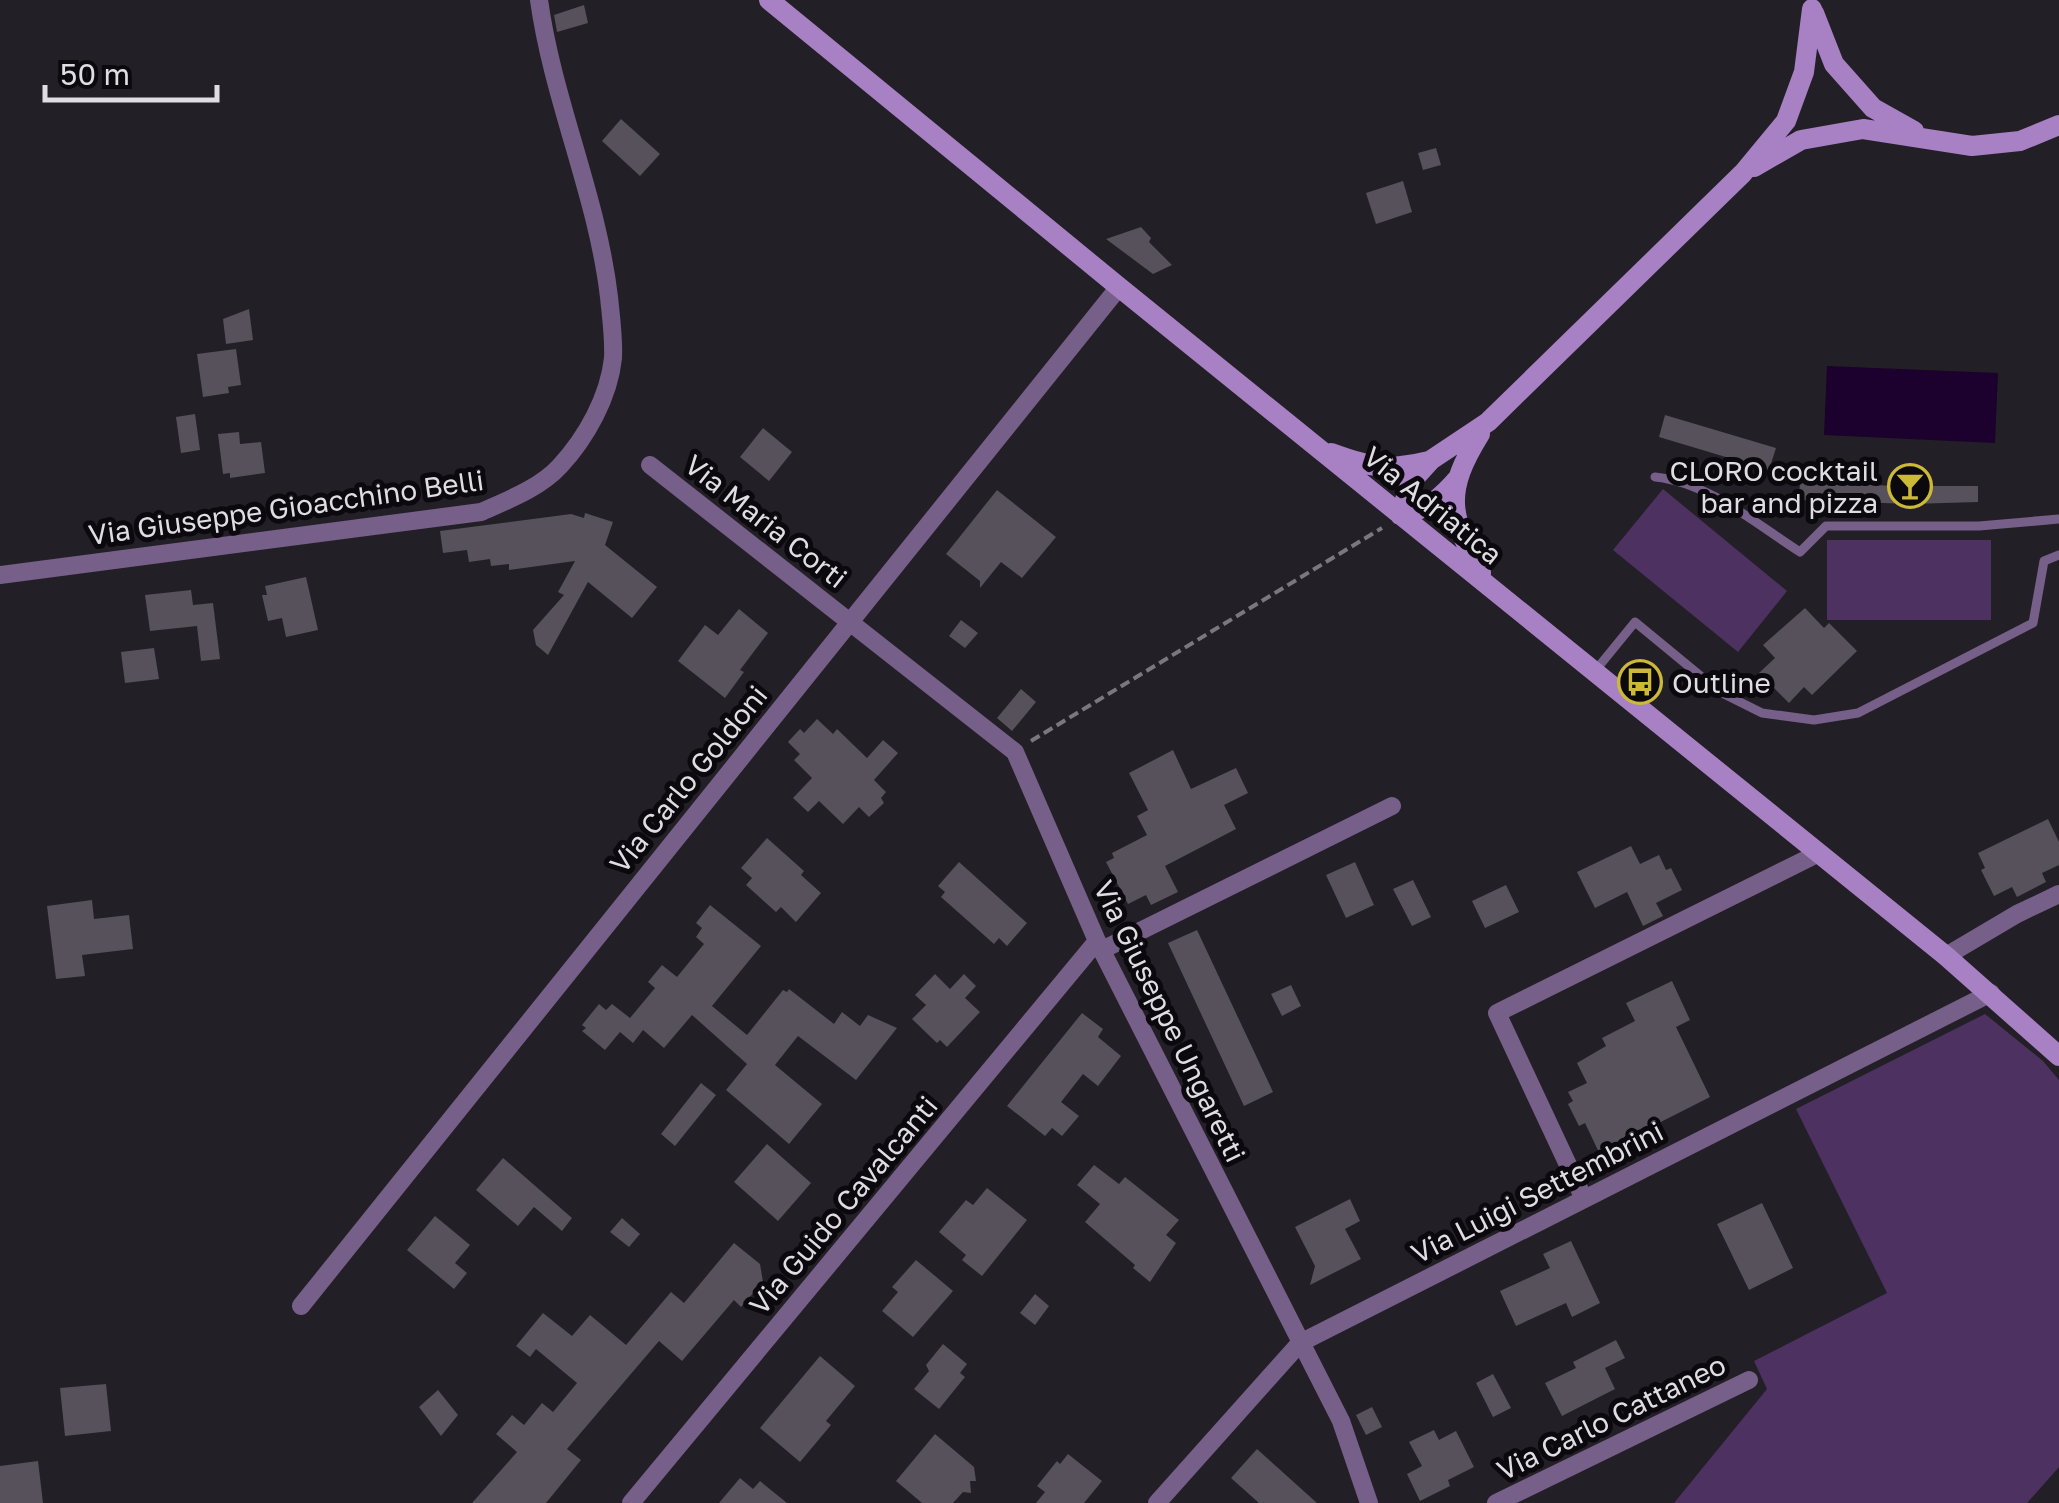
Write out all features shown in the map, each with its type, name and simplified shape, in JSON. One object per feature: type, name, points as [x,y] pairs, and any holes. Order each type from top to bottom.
[{"type":"street","name":"Via Giuseppe Gioacchino Belli","points":[[0,575],[481,512],[523,494],[559,468],[605,394],[613,358],[606,279],[595,220],[554,73],[539,0]]},
{"type":"street","name":"Via Adriatica","points":[[769,0],[1946,956],[2059,1056]]},
{"type":"street","points":[[1812,4],[1834,64],[1873,108],[1925,137]]},
{"type":"street","points":[[1459,477],[1443,496],[1422,511],[1400,515],[1411,482],[1431,460],[1488,422],[1744,173],[1786,121],[1804,72],[1812,4]]},
{"type":"street","points":[[1744,173],[1801,140],[1863,129],[1972,146],[2020,141],[2059,126]]},
{"type":"street","name":"Via Carlo Goldoni","points":[[302,1306],[1119,287]]},
{"type":"street","points":[[1486,584],[1461,537],[1453,508],[1468,454],[1488,422]]},
{"type":"street","points":[[1318,448],[1360,464],[1394,469],[1431,460]]},
{"type":"street","name":"Via Maria Corti","points":[[650,465],[849,621]]},
{"type":"street","name":"Via Giuseppe Ungaretti","points":[[849,621],[1015,752],[1100,946],[1341,1421],[1369,1503]]},
{"type":"street","points":[[1100,946],[1392,806]]},
{"type":"street","points":[[1584,1199],[1496,1013],[1819,853]]},
{"type":"street","points":[[1946,956],[2059,894]]},
{"type":"street","name":"Via Guido Cavalcanti","points":[[631,1503],[1100,946]]},
{"type":"street","name":"Via Luigi Settembrini","points":[[1157,1503],[1300,1343],[1990,993]]},
{"type":"street","name":"Via Carlo Cattaneo","points":[[1496,1503],[1749,1380]]},
{"type":"lane","points":[[1655,477],[1678,479],[1701,490],[1800,552],[1826,526],[1979,526],[2059,519]]},
{"type":"lane","points":[[1595,671],[1634,622],[1720,692],[1762,713],[1814,720],[1858,713],[2033,624],[2044,561],[2059,556]]},
{"type":"path","points":[[1015,752],[1376,534],[1400,515]]},
{"type":"shaded area","points":[[1827,366],[1998,373],[1995,443],[1824,435]]},
{"type":"shaded area","points":[[1663,489],[1787,591],[1738,652],[1613,550]]},
{"type":"shaded area","points":[[1827,540],[1991,540],[1991,620],[1827,620]]},
{"type":"shaded area","points":[[1985,1014],[2043,1061],[2059,1080],[2059,1467],[2027,1503],[1674,1503],[1767,1389],[1754,1361],[1887,1293],[1796,1109]]},
{"type":"building","points":[[584,5],[588,23],[557,32],[554,15]]},
{"type":"building","points":[[621,119],[660,154],[640,176],[602,141]]},
{"type":"building","points":[[1436,148],[1441,165],[1423,170],[1418,153]]},
{"type":"building","points":[[1403,181],[1412,212],[1376,224],[1366,193]]},
{"type":"building","points":[[1141,227],[1151,238],[1149,242],[1172,265],[1153,274],[1106,239]]},
{"type":"building","points":[[249,309],[253,340],[226,344],[223,319]]},
{"type":"building","points":[[236,349],[241,385],[228,387],[229,393],[203,397],[197,354]]},
{"type":"building","points":[[195,414],[200,450],[181,453],[176,417]]},
{"type":"building","points":[[1665,415],[1776,448],[1769,470],[1659,437]]},
{"type":"building","points":[[763,428],[792,452],[769,481],[740,457]]},
{"type":"building","points":[[239,432],[240,444],[261,442],[265,473],[230,478],[230,473],[223,474],[218,434]]},
{"type":"building","points":[[1910,476],[1931,486],[1978,486],[1978,502],[1799,500],[1800,481],[1894,486]]},
{"type":"building","points":[[997,490],[1056,537],[1022,578],[1001,562],[980,588],[980,581],[946,554]]},
{"type":"building","points":[[585,513],[613,522],[605,545],[657,587],[632,618],[588,582],[548,655],[536,645],[533,630],[564,595],[558,592],[575,561],[509,570],[509,564],[491,566],[490,559],[469,562],[467,550],[443,553],[440,531],[571,514],[584,518]]},
{"type":"building","points":[[306,577],[318,630],[286,637],[282,618],[268,621],[262,595],[267,595],[265,586]]},
{"type":"building","points":[[191,590],[193,605],[213,603],[220,659],[201,661],[197,626],[150,631],[145,595]]},
{"type":"building","points":[[1805,608],[1824,628],[1829,623],[1857,651],[1812,695],[1804,687],[1789,703],[1759,673],[1775,658],[1763,645]]},
{"type":"building","points":[[739,609],[768,633],[725,698],[678,661],[705,625],[718,635]]},
{"type":"building","points":[[961,620],[978,633],[965,648],[949,636]]},
{"type":"building","points":[[154,648],[159,679],[125,683],[121,652]]},
{"type":"building","points":[[1021,689],[1036,702],[1012,731],[997,718]]},
{"type":"building","points":[[817,719],[833,734],[837,729],[867,758],[883,740],[898,753],[874,780],[886,792],[881,798],[884,803],[869,817],[859,807],[843,824],[819,801],[808,812],[793,798],[812,778],[794,760],[800,754],[788,742]]},
{"type":"building","points":[[1173,750],[1191,789],[1236,768],[1248,793],[1224,805],[1236,829],[1165,866],[1178,892],[1151,905],[1146,895],[1128,904],[1106,862],[1114,858],[1112,853],[1147,835],[1137,816],[1148,810],[1129,773]]},
{"type":"building","points":[[2048,819],[2059,842],[2059,865],[2042,873],[2046,882],[2017,897],[2012,887],[1994,896],[1981,870],[1985,868],[1978,853]]},
{"type":"building","points":[[767,838],[804,871],[801,875],[821,893],[796,922],[781,907],[776,912],[746,885],[752,878],[741,868]]},
{"type":"building","points":[[1631,846],[1640,864],[1659,855],[1682,890],[1656,903],[1663,916],[1643,926],[1627,892],[1595,908],[1577,872]]},
{"type":"building","points":[[959,862],[1027,923],[1007,946],[999,938],[994,944],[941,897],[945,892],[938,886]]},
{"type":"building","points":[[1355,862],[1374,905],[1346,918],[1326,875]]},
{"type":"building","points":[[1413,880],[1431,917],[1412,926],[1393,889]]},
{"type":"building","points":[[1506,885],[1519,912],[1485,928],[1472,901]]},
{"type":"building","points":[[92,900],[94,919],[129,915],[133,949],[82,955],[85,976],[56,979],[47,906]]},
{"type":"building","points":[[710,905],[761,946],[712,1006],[747,1035],[783,990],[789,989],[834,1024],[842,1012],[860,1026],[868,1015],[897,1028],[856,1080],[798,1036],[775,1065],[822,1104],[789,1144],[726,1090],[747,1064],[692,1015],[664,1048],[643,1030],[633,1043],[620,1032],[605,1050],[582,1031],[586,1028],[582,1025],[599,1004],[606,1010],[612,1004],[630,1018],[655,988],[648,982],[662,965],[677,977],[704,944],[696,937],[702,928],[696,923]]},
{"type":"building","points":[[1197,930],[1273,1092],[1244,1106],[1168,943]]},
{"type":"building","points":[[935,974],[950,989],[964,974],[976,986],[965,998],[980,1012],[947,1047],[940,1040],[937,1043],[912,1019],[926,1005],[915,995]]},
{"type":"building","points":[[1672,981],[1690,1020],[1676,1027],[1710,1097],[1647,1129],[1650,1137],[1604,1163],[1585,1123],[1579,1126],[1568,1104],[1573,1101],[1568,1092],[1587,1083],[1577,1063],[1606,1046],[1602,1038],[1635,1021],[1626,1003]]},
{"type":"building","points":[[1291,985],[1301,1006],[1282,1016],[1271,994]]},
{"type":"building","points":[[1082,1013],[1103,1029],[1098,1037],[1121,1056],[1098,1086],[1083,1074],[1061,1102],[1079,1116],[1062,1136],[1052,1128],[1045,1136],[1007,1106]]},
{"type":"building","points":[[701,1083],[716,1095],[675,1146],[661,1134]]},
{"type":"building","points":[[767,1144],[811,1183],[778,1221],[734,1182]]},
{"type":"building","points":[[503,1158],[572,1218],[562,1231],[534,1207],[518,1226],[476,1190]]},
{"type":"building","points":[[1094,1165],[1119,1184],[1125,1177],[1179,1220],[1166,1235],[1176,1243],[1150,1282],[1085,1222],[1100,1204],[1077,1185]]},
{"type":"building","points":[[987,1188],[1027,1220],[982,1276],[962,1260],[966,1255],[939,1232],[966,1200],[973,1205]]},
{"type":"building","points":[[1350,1199],[1360,1221],[1345,1229],[1361,1259],[1310,1285],[1315,1266],[1295,1227]]},
{"type":"building","points":[[1762,1203],[1793,1268],[1749,1290],[1717,1224]]},
{"type":"building","points":[[435,1216],[470,1245],[455,1263],[467,1273],[454,1289],[407,1250]]},
{"type":"building","points":[[622,1218],[640,1234],[629,1247],[610,1232]]},
{"type":"building","points":[[1571,1241],[1600,1303],[1572,1317],[1566,1303],[1516,1326],[1500,1291],[1550,1268],[1543,1254]]},
{"type":"building","points":[[734,1243],[760,1264],[763,1282],[741,1307],[734,1300],[682,1361],[659,1341],[567,1449],[581,1460],[546,1503],[472,1503],[517,1452],[496,1434],[512,1415],[524,1425],[542,1403],[553,1412],[577,1383],[536,1349],[530,1357],[516,1346],[543,1313],[572,1336],[590,1315],[626,1345],[671,1292],[684,1303]]},
{"type":"building","points":[[916,1260],[953,1291],[913,1337],[882,1311],[898,1292],[892,1287]]},
{"type":"building","points":[[1035,1294],[1049,1306],[1035,1325],[1020,1313]]},
{"type":"building","points":[[1616,1340],[1625,1358],[1605,1368],[1615,1389],[1562,1416],[1545,1383],[1576,1368],[1573,1362]]},
{"type":"building","points":[[943,1344],[967,1364],[960,1373],[965,1377],[939,1409],[914,1389]]},
{"type":"building","points":[[820,1356],[855,1386],[826,1421],[831,1425],[800,1462],[760,1428]]},
{"type":"building","points":[[1493,1374],[1511,1408],[1493,1417],[1476,1383]]},
{"type":"building","points":[[106,1384],[111,1431],[65,1436],[60,1388]]},
{"type":"building","points":[[438,1390],[458,1415],[441,1436],[419,1407]]},
{"type":"building","points":[[1372,1407],[1382,1427],[1366,1435],[1356,1415]]},
{"type":"building","points":[[1434,1430],[1439,1440],[1456,1431],[1474,1467],[1448,1480],[1450,1486],[1420,1501],[1407,1474],[1422,1466],[1409,1442]]},
{"type":"building","points":[[935,1434],[974,1467],[976,1481],[970,1481],[971,1493],[963,1492],[953,1503],[922,1503],[896,1481]]},
{"type":"building","points":[[1257,1449],[1317,1503],[1259,1503],[1231,1478]]},
{"type":"building","points":[[1068,1454],[1102,1481],[1084,1503],[1036,1503],[1045,1492],[1037,1486],[1057,1461],[1060,1464]]},
{"type":"building","points":[[38,1461],[43,1503],[0,1503],[0,1466]]},
{"type":"building","points":[[740,1478],[753,1489],[760,1481],[787,1503],[719,1503]]},
{"type":"place","name":"CLORO cocktail bar and pizza","points":[[1910,486]]},
{"type":"place","name":"Outline","points":[[1640,682]]}]
